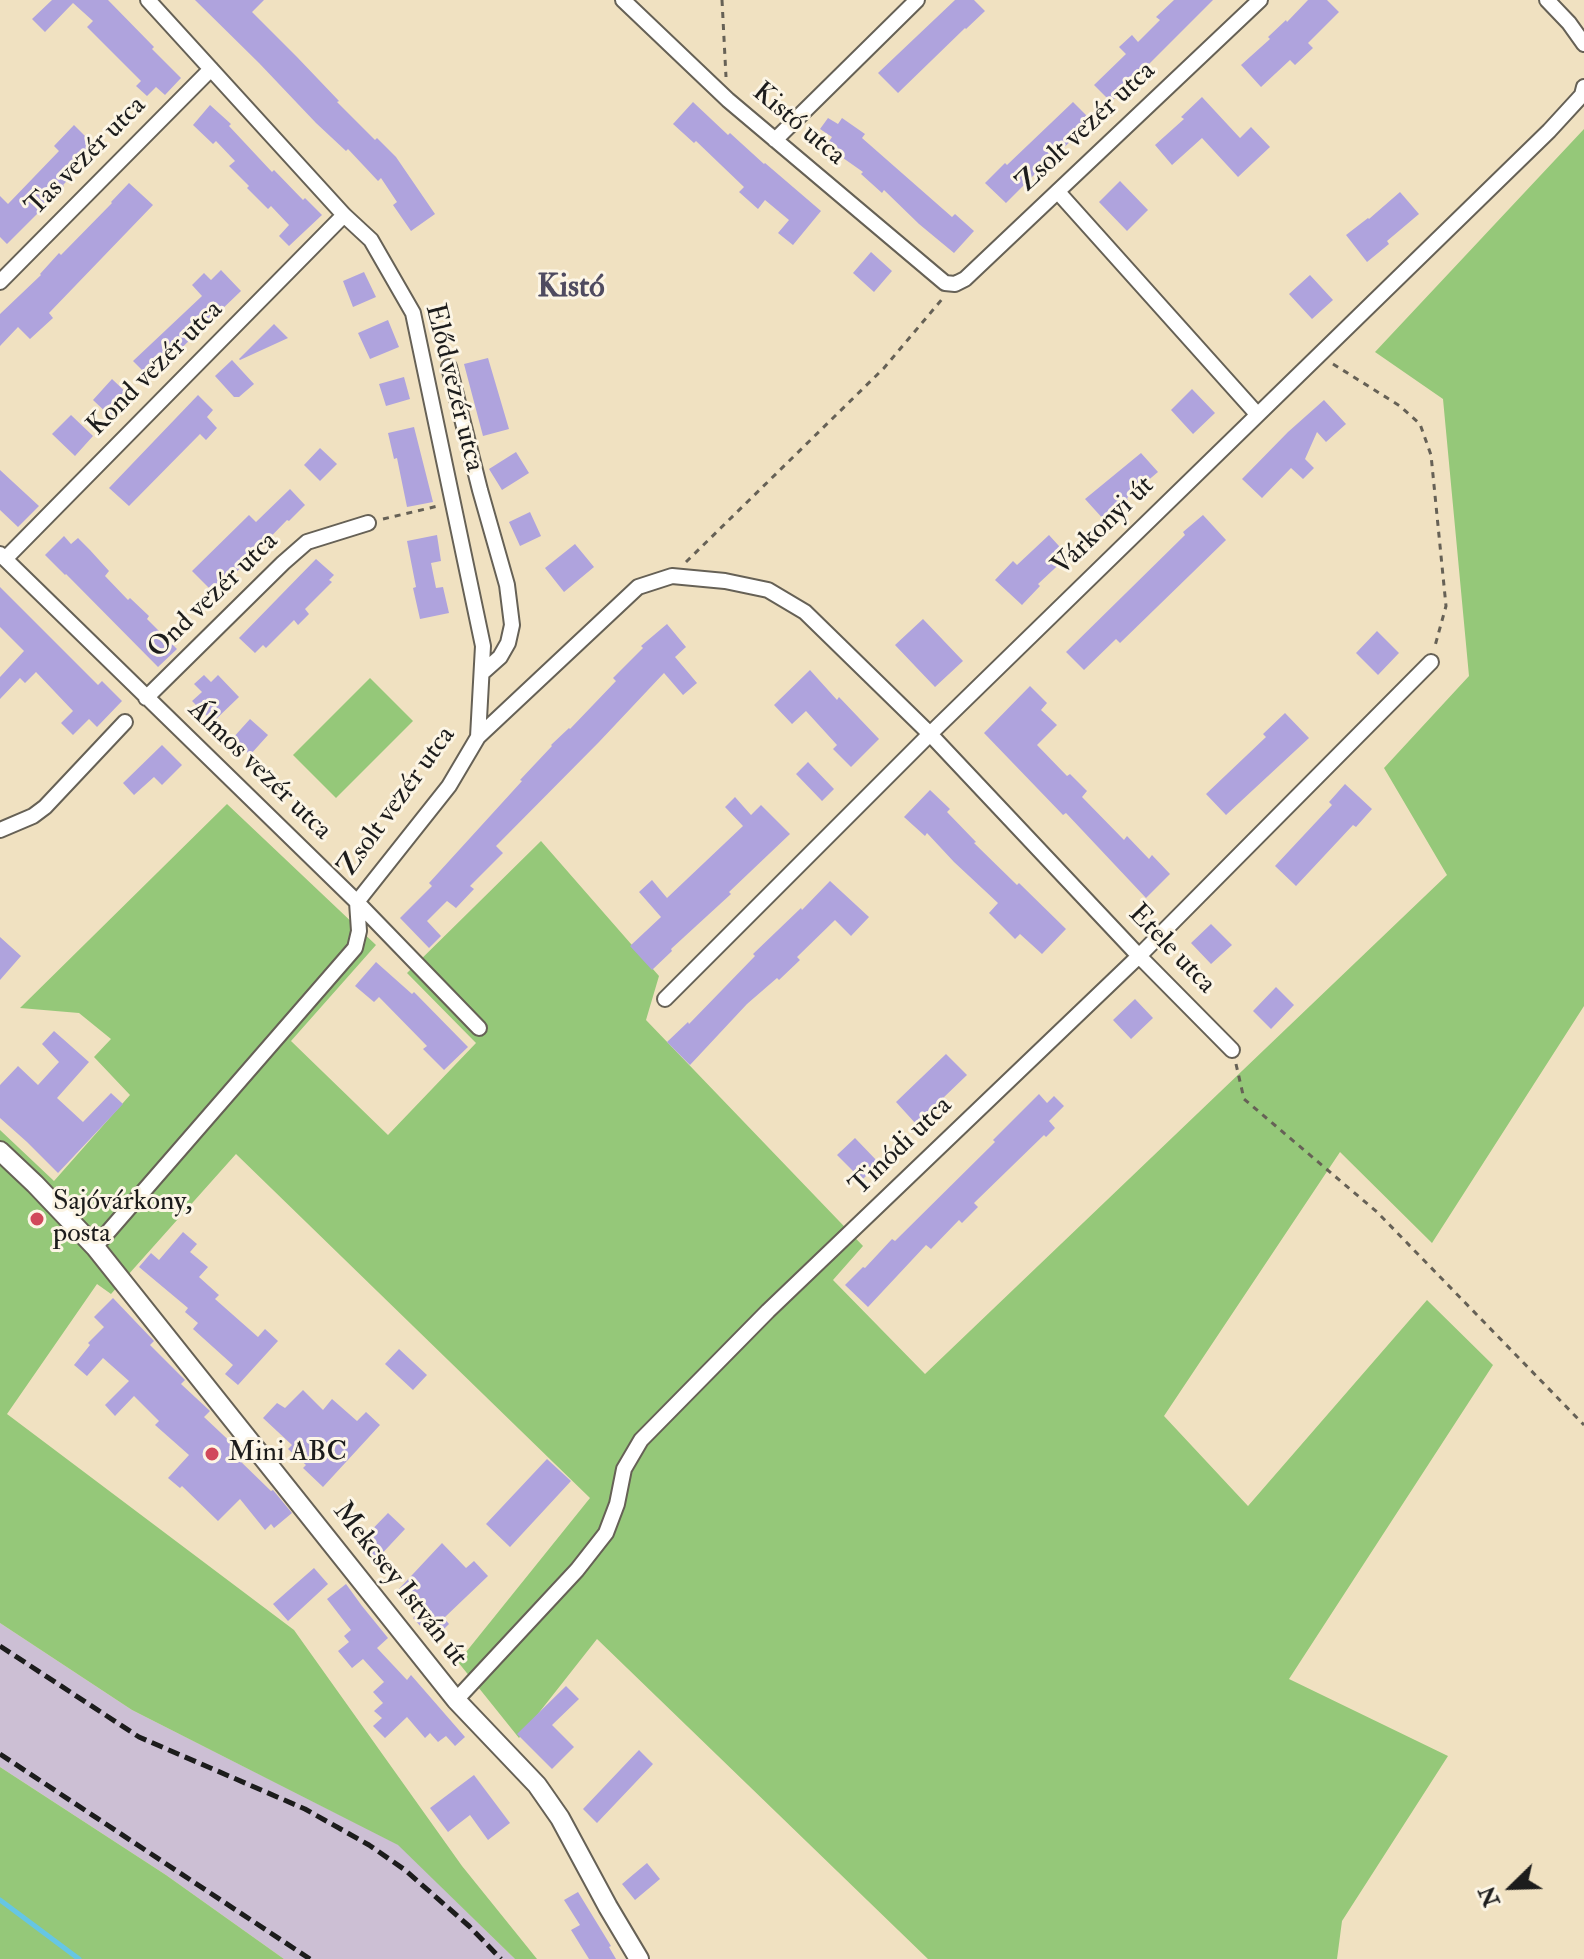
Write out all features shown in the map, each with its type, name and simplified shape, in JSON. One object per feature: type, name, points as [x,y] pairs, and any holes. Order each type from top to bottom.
[{"type":"street","name":"Előd vezér utca","points":[[148,0],[344,215],[371,240],[413,313],[483,646],[478,737]]},
{"type":"street","name":"Kistó utca","points":[[623,0],[728,100],[948,286]]},
{"type":"street","points":[[775,140],[917,0]]},
{"type":"street","name":"Zsolt vezér utca","points":[[948,286],[965,279],[1260,0]]},
{"type":"street","points":[[1547,0],[1584,44]]},
{"type":"street","name":"Tas vezér utca","points":[[0,282],[211,69]]},
{"type":"street","name":"Várkonyi út","points":[[665,999],[930,734],[1549,131],[1583,91]]},
{"type":"street","points":[[1058,192],[1257,414]]},
{"type":"street","name":"Kond vezér utca","points":[[2,557],[344,215]]},
{"type":"street","points":[[449,367],[507,585],[512,625],[508,643],[500,657],[482,673]]},
{"type":"street","name":"Ond vezér utca","points":[[146,698],[307,542],[368,523]]},
{"type":"street","name":"Álmos vezér utca","points":[[2,557],[357,902],[479,1028]]},
{"type":"street","name":"Zsolt vezér utca","points":[[95,1247],[355,948],[359,931],[357,902],[449,786],[478,737],[638,587],[672,576]]},
{"type":"street","name":"Etele utca","points":[[672,576],[725,581],[768,590],[805,612],[930,734],[1232,1050]]},
{"type":"street","name":"Tinódi utca","points":[[456,1700],[577,1570],[606,1533],[617,1504],[624,1469],[641,1440],[768,1311],[1139,956],[1431,662]]},
{"type":"street","points":[[0,830],[33,816],[45,807],[125,722]]},
{"type":"street","name":"Mekcsey István út","points":[[0,1151],[95,1247],[456,1700],[537,1785],[560,1818],[639,1959]]},
{"type":"path","points":[[722,0],[728,100]]},
{"type":"path","points":[[672,576],[884,368],[948,286]]},
{"type":"path","points":[[1319,356],[1400,406],[1420,424],[1431,455],[1446,606],[1431,662]]},
{"type":"path","points":[[368,523],[454,502]]},
{"type":"path","points":[[1232,1050],[1244,1099],[1377,1212],[1584,1425]]},
{"type":"shaded area","points":[[0,1623],[132,1710],[399,1845],[515,1959],[284,1959],[166,1875],[0,1767]]},
{"type":"green space","points":[[1584,129],[1584,1006],[1432,1243],[1340,1152],[1164,1416],[1248,1506],[1427,1300],[1493,1365],[1289,1679],[1448,1756],[1342,1921],[1337,1959],[928,1959],[597,1639],[519,1738],[458,1662],[590,1498],[236,1154],[111,1294],[97,1284],[7,1414],[294,1630],[462,1866],[537,1959],[515,1959],[398,1845],[132,1710],[0,1623],[0,1130],[54,1181],[130,1095],[94,1057],[111,1039],[79,1013],[20,1008],[227,804],[376,945],[291,1041],[388,1135],[476,1043],[407,973],[541,841],[659,976],[646,1020],[863,1246],[833,1280],[925,1374],[1447,875],[1384,768],[1469,676],[1443,399],[1375,352]]},
{"type":"green space","points":[[370,678],[413,721],[336,798],[293,755]]},
{"type":"green space","points":[[0,1767],[166,1875],[284,1959],[0,1959]]},
{"type":"building","points":[[52,0],[108,0],[181,78],[165,95],[156,87],[147,96],[136,86],[141,81],[87,27],[93,21],[73,3],[45,32],[32,19]]},
{"type":"building","points":[[195,0],[264,0],[252,12],[337,102],[396,157],[435,214],[411,231],[393,205],[397,202],[381,178],[378,181],[348,149],[346,151],[316,123]]},
{"type":"building","points":[[955,0],[974,0],[985,11],[898,93],[878,73]]},
{"type":"building","points":[[1174,0],[1213,0],[1111,102],[1094,85],[1126,54],[1119,47],[1132,35],[1138,42],[1160,20],[1156,17]]},
{"type":"building","points":[[1308,0],[1327,0],[1339,12],[1308,43],[1313,48],[1295,65],[1290,60],[1261,87],[1241,65]]},
{"type":"building","points":[[1202,97],[1240,138],[1251,127],[1270,147],[1238,177],[1202,138],[1172,165],[1155,145],[1184,119],[1181,117]]},
{"type":"building","points":[[693,102],[728,135],[730,133],[821,211],[793,245],[778,233],[789,220],[765,200],[758,209],[739,192],[744,187],[696,141],[694,143],[673,124]]},
{"type":"building","points":[[1073,102],[1092,121],[1006,203],[985,183]]},
{"type":"building","points":[[210,105],[231,124],[229,126],[272,172],[274,170],[322,215],[289,246],[279,236],[289,225],[247,188],[249,186],[229,166],[235,161],[216,141],[213,144],[193,125]]},
{"type":"building","points":[[828,118],[838,124],[842,118],[865,134],[862,138],[952,217],[955,214],[974,231],[954,253],[884,190],[882,193],[861,174],[863,172],[826,146],[832,137],[820,129]]},
{"type":"building","points":[[74,125],[98,149],[7,244],[0,237],[0,196],[8,204],[59,151],[54,146]]},
{"type":"building","points":[[1120,181],[1148,210],[1127,231],[1099,202]]},
{"type":"building","points":[[129,183],[153,205],[49,313],[53,318],[30,339],[18,327],[0,346],[0,314]]},
{"type":"building","points":[[1400,192],[1419,214],[1367,262],[1346,235]]},
{"type":"building","points":[[871,252],[892,271],[874,292],[853,273]]},
{"type":"building","points":[[221,270],[241,291],[152,380],[133,361],[202,296],[192,285],[204,273],[211,280]]},
{"type":"building","points":[[364,272],[376,297],[353,307],[343,281]]},
{"type":"building","points":[[1310,275],[1333,300],[1312,319],[1289,294]]},
{"type":"building","points":[[388,320],[399,347],[370,359],[358,333]]},
{"type":"building","points":[[274,324],[288,338],[240,360],[239,359]]},
{"type":"building","points":[[488,358],[509,429],[483,436],[464,364]]},
{"type":"building","points":[[232,360],[254,384],[239,397],[234,397],[215,376]]},
{"type":"building","points":[[404,377],[410,399],[386,406],[379,384]]},
{"type":"building","points":[[112,379],[130,396],[111,417],[93,400]]},
{"type":"building","points":[[1192,389],[1215,413],[1193,434],[1171,410]]},
{"type":"building","points":[[198,395],[213,410],[207,417],[217,428],[206,440],[200,434],[129,506],[109,488]]},
{"type":"building","points":[[1324,400],[1346,424],[1326,442],[1317,432],[1305,459],[1314,468],[1303,479],[1291,468],[1262,498],[1242,479]]},
{"type":"building","points":[[71,415],[93,436],[75,456],[52,434]]},
{"type":"building","points":[[414,427],[433,502],[407,507],[397,458],[394,459],[388,433]]},
{"type":"building","points":[[320,448],[337,464],[320,481],[304,465]]},
{"type":"building","points":[[516,452],[529,473],[502,490],[489,469]]},
{"type":"building","points":[[1141,453],[1158,472],[1105,521],[1085,499]]},
{"type":"building","points":[[0,470],[39,506],[18,527],[0,510]]},
{"type":"building","points":[[290,489],[305,505],[215,594],[192,571],[249,515],[256,522]]},
{"type":"building","points":[[530,512],[541,536],[520,546],[509,522]]},
{"type":"building","points":[[1203,515],[1226,540],[1120,643],[1116,639],[1084,670],[1066,652]]},
{"type":"building","points":[[437,535],[441,561],[431,563],[436,588],[443,587],[449,613],[420,619],[407,541]]},
{"type":"building","points":[[1049,535],[1068,556],[1038,584],[1040,586],[1022,605],[995,580],[1013,561],[1017,565]]},
{"type":"building","points":[[64,536],[71,544],[78,538],[90,550],[109,571],[105,576],[149,616],[147,619],[177,649],[158,667],[45,555]]},
{"type":"building","points":[[575,544],[594,567],[564,592],[545,568]]},
{"type":"building","points":[[316,559],[334,575],[329,580],[332,582],[305,609],[309,614],[298,625],[294,620],[266,648],[263,645],[255,653],[239,638]]},
{"type":"building","points":[[0,587],[98,685],[102,681],[122,701],[97,727],[89,719],[73,735],[61,723],[73,711],[36,672],[25,683],[20,678],[0,699],[0,677],[24,651],[0,627]]},
{"type":"building","points":[[923,619],[963,661],[935,687],[895,645]]},
{"type":"building","points":[[667,624],[686,647],[675,657],[697,683],[683,695],[664,673],[496,846],[503,853],[470,886],[474,889],[456,908],[447,901],[427,921],[441,936],[429,948],[400,918],[432,886],[429,883],[551,745],[616,681],[613,678],[643,648],[641,646]]},
{"type":"building","points":[[1377,631],[1399,653],[1378,675],[1356,653]]},
{"type":"building","points":[[810,670],[879,739],[851,767],[833,749],[837,745],[806,711],[792,724],[774,705]]},
{"type":"building","points":[[204,675],[211,682],[218,675],[239,697],[213,722],[192,701],[202,692],[194,684]]},
{"type":"building","points":[[1030,686],[1047,703],[1041,710],[1057,725],[1037,745],[1067,776],[1070,774],[1087,791],[1082,797],[1124,840],[1127,836],[1149,859],[1152,855],[1170,874],[1146,898],[1066,813],[1063,815],[984,733]]},
{"type":"building","points":[[1285,713],[1309,738],[1226,815],[1206,794],[1266,737],[1263,734]]},
{"type":"building","points":[[250,719],[268,735],[250,755],[232,739]]},
{"type":"building","points":[[162,745],[182,765],[162,785],[154,777],[134,795],[123,783]]},
{"type":"building","points":[[808,762],[834,789],[822,801],[796,774]]},
{"type":"building","points":[[1345,784],[1372,809],[1296,886],[1275,866],[1332,805],[1329,802]]},
{"type":"building","points":[[930,790],[950,809],[947,812],[974,843],[1066,929],[1042,954],[1020,934],[1015,939],[989,913],[998,903],[927,833],[925,836],[904,817]]},
{"type":"building","points":[[735,797],[751,815],[761,805],[790,834],[652,970],[630,946],[661,917],[639,892],[652,880],[667,898],[743,826],[725,807]]},
{"type":"building","points":[[830,881],[869,917],[851,936],[835,920],[797,957],[800,960],[747,1004],[690,1065],[667,1042],[689,1024],[755,956],[753,954]]},
{"type":"building","points":[[1211,924],[1232,945],[1211,964],[1191,943]]},
{"type":"building","points":[[0,937],[21,956],[0,980]]},
{"type":"building","points":[[376,962],[412,994],[414,992],[468,1047],[444,1070],[423,1049],[427,1046],[379,997],[374,1002],[355,986]]},
{"type":"building","points":[[1276,987],[1294,1005],[1271,1029],[1253,1011]]},
{"type":"building","points":[[1135,999],[1153,1018],[1131,1039],[1113,1020]]},
{"type":"building","points":[[54,1031],[89,1062],[57,1098],[83,1122],[111,1093],[123,1104],[58,1173],[0,1118],[0,1085],[18,1066],[38,1085],[59,1062],[42,1044]]},
{"type":"building","points":[[946,1054],[967,1075],[916,1124],[896,1102]]},
{"type":"building","points":[[1039,1094],[1047,1103],[1054,1096],[1064,1106],[1049,1121],[1055,1128],[974,1203],[978,1207],[962,1223],[959,1220],[931,1249],[926,1245],[868,1307],[845,1285],[892,1239],[895,1241]]},
{"type":"building","points":[[855,1138],[879,1163],[862,1180],[837,1155]]},
{"type":"building","points":[[183,1232],[197,1244],[190,1252],[208,1267],[199,1277],[219,1295],[215,1299],[258,1337],[265,1329],[278,1341],[238,1385],[225,1374],[233,1365],[193,1329],[198,1323],[185,1312],[188,1308],[139,1267],[151,1253],[159,1260]]},
{"type":"building","points":[[113,1298],[154,1341],[150,1345],[185,1380],[181,1384],[210,1411],[204,1417],[239,1450],[234,1455],[273,1490],[292,1513],[274,1528],[271,1524],[265,1530],[240,1499],[218,1521],[182,1486],[180,1488],[168,1478],[189,1455],[155,1425],[159,1421],[134,1396],[115,1416],[105,1405],[129,1381],[103,1358],[87,1376],[74,1365],[90,1345],[88,1343],[104,1327],[94,1317]]},
{"type":"building","points":[[399,1349],[427,1375],[413,1390],[385,1364]]},
{"type":"building","points":[[303,1390],[323,1410],[332,1399],[357,1421],[366,1412],[380,1425],[323,1487],[303,1468],[306,1465],[288,1449],[292,1445],[263,1418],[277,1403],[285,1408]]},
{"type":"building","points":[[547,1459],[571,1481],[510,1547],[486,1524]]},
{"type":"building","points":[[388,1513],[405,1529],[376,1560],[359,1543]]},
{"type":"building","points":[[442,1543],[466,1568],[474,1561],[488,1576],[444,1618],[449,1624],[433,1640],[413,1618],[420,1611],[398,1590]]},
{"type":"building","points":[[314,1568],[328,1584],[288,1621],[273,1604]]},
{"type":"building","points":[[346,1584],[388,1638],[377,1648],[407,1680],[411,1675],[465,1737],[455,1746],[446,1736],[438,1742],[430,1733],[425,1738],[407,1717],[385,1738],[373,1726],[382,1718],[374,1711],[383,1703],[373,1692],[384,1682],[363,1659],[352,1668],[338,1651],[349,1642],[344,1636],[351,1630],[327,1599]]},
{"type":"building","points":[[566,1686],[579,1699],[552,1725],[574,1747],[552,1769],[517,1734]]},
{"type":"building","points":[[639,1750],[653,1764],[597,1823],[583,1809]]},
{"type":"building","points":[[474,1775],[510,1823],[488,1840],[470,1815],[448,1832],[430,1808]]},
{"type":"building","points":[[647,1863],[660,1879],[635,1900],[622,1884]]},
{"type":"building","points":[[578,1892],[616,1959],[589,1959],[571,1930],[580,1925],[564,1900]]},
{"type":"waterway","points":[[0,1900],[79,1959]]},
{"type":"railway","points":[[0,1646],[139,1737],[305,1809],[369,1845],[405,1870],[469,1926],[501,1959]]},
{"type":"railway","points":[[0,1754],[310,1959]]},
{"type":"place","name":"Sajóvárkony, posta","points":[[37,1219]]},
{"type":"place","name":"Mini ABC","points":[[212,1454]]},
{"type":"district","name":"Kistó","points":[[571,289]]}]
